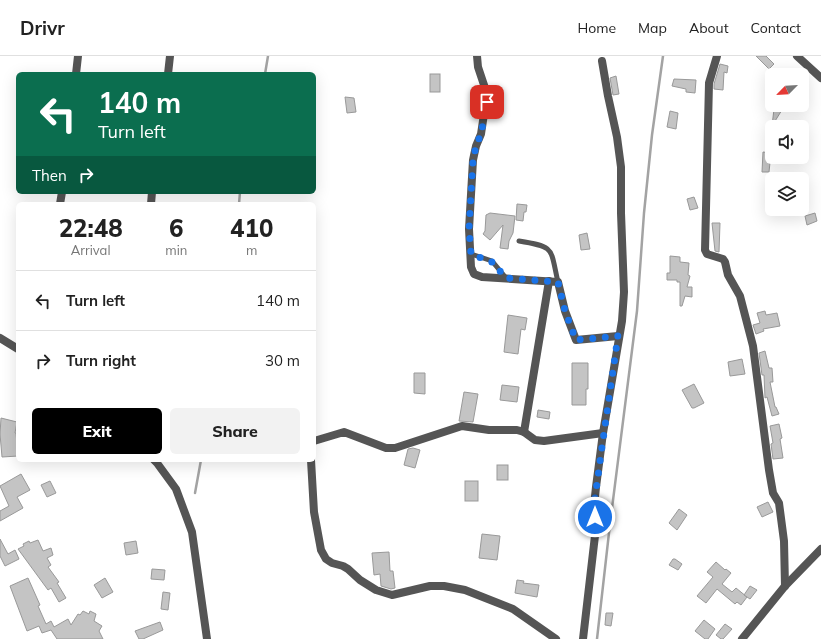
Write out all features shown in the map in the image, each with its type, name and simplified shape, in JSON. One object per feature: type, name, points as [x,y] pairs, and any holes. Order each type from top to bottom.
[{"type":"street","points":[[76,72],[78,56]]},
{"type":"street","points":[[168,72],[170,56]]},
{"type":"street","points":[[477,56],[478,67],[487,94],[481,134],[476,146],[473,160],[469,229],[471,266],[474,274],[482,277],[558,282],[565,311],[576,340],[618,336]]},
{"type":"street","points":[[717,56],[709,83],[705,250],[707,254],[725,262],[728,275],[740,296],[753,346],[769,470],[773,493],[779,503],[784,541],[785,586]]},
{"type":"street","points":[[797,56],[821,78]]},
{"type":"street","points":[[583,639],[596,527],[594,506],[603,434],[623,310],[624,292],[621,167],[617,137],[602,61]]},
{"type":"street","points":[[524,432],[549,281]]},
{"type":"street","points":[[0,338],[16,348]]},
{"type":"street","points":[[316,440],[344,432],[386,448],[395,448],[462,426],[489,430],[517,430],[524,432],[535,440],[544,441],[603,434]]},
{"type":"street","points":[[157,462],[176,489],[192,532],[207,639]]},
{"type":"street","points":[[312,462],[314,512],[321,550],[326,559],[348,569],[360,580],[376,590],[392,595],[430,586],[444,586],[465,590],[513,609],[556,639]]},
{"type":"street","points":[[742,639],[785,586],[821,549]]},
{"type":"lane","points":[[519,240],[540,244],[547,247],[551,251],[558,282]]},
{"type":"lane","points":[[471,254],[492,262],[506,278]]},
{"type":"building","points":[[756,56],[766,56],[774,64],[768,68]]},
{"type":"building","points":[[720,64],[728,66],[727,73],[724,72],[723,90],[714,89]]},
{"type":"building","points":[[430,74],[440,74],[440,92],[430,92]]},
{"type":"building","points":[[616,76],[619,94],[613,95],[610,78]]},
{"type":"building","points":[[674,79],[696,80],[695,93],[686,92],[686,89],[672,86]]},
{"type":"building","points":[[345,97],[354,98],[356,112],[347,113]]},
{"type":"building","points":[[670,111],[678,113],[676,129],[667,127]]},
{"type":"building","points":[[774,112],[781,112],[776,120],[773,120]]},
{"type":"building","points":[[763,152],[765,152],[765,164],[770,164],[769,172],[762,172]]},
{"type":"building","points":[[694,197],[698,208],[690,210],[687,199]]},
{"type":"building","points":[[517,204],[527,205],[526,212],[524,212],[523,221],[516,220]]},
{"type":"building","points":[[490,213],[515,216],[513,233],[509,241],[508,249],[500,248],[503,225],[490,240],[483,234],[485,231],[486,215]]},
{"type":"building","points":[[815,213],[817,221],[807,225],[805,216]]},
{"type":"building","points":[[712,223],[720,223],[719,252],[715,251]]},
{"type":"building","points":[[587,233],[590,249],[581,250],[579,235]]},
{"type":"building","points":[[670,256],[680,257],[680,262],[689,263],[688,275],[690,276],[687,287],[692,287],[692,297],[685,296],[682,306],[680,306],[680,282],[677,282],[677,280],[667,280],[667,273],[670,273]]},
{"type":"building","points":[[765,311],[766,315],[777,313],[780,326],[763,329],[764,331],[756,334],[753,325],[760,323],[757,313]]},
{"type":"building","points":[[508,315],[527,318],[525,330],[521,329],[518,354],[504,352]]},
{"type":"building","points":[[765,351],[769,368],[772,368],[773,382],[770,382],[775,407],[779,414],[772,416],[767,397],[765,398],[764,375],[762,375],[759,353]]},
{"type":"building","points":[[742,359],[745,374],[730,376],[728,362]]},
{"type":"building","points":[[572,363],[588,363],[588,389],[586,389],[586,405],[572,405]]},
{"type":"building","points":[[414,373],[425,373],[425,394],[414,393]]},
{"type":"building","points":[[694,384],[704,403],[692,408],[682,390]]},
{"type":"building","points":[[502,385],[519,387],[517,402],[500,400]]},
{"type":"building","points":[[464,392],[478,394],[473,422],[459,421]]},
{"type":"building","points":[[538,410],[550,412],[549,419],[537,417]]},
{"type":"building","points":[[1,418],[16,422],[16,456],[2,457],[0,434]]},
{"type":"building","points":[[779,424],[782,438],[780,439],[783,458],[773,459],[771,444],[773,443],[770,426]]},
{"type":"building","points":[[413,448],[420,450],[415,468],[404,465],[408,449]]},
{"type":"building","points":[[497,465],[508,465],[508,480],[497,480]]},
{"type":"building","points":[[21,474],[30,490],[17,497],[23,508],[0,521],[0,511],[9,506],[0,486]]},
{"type":"building","points":[[50,481],[56,493],[47,497],[41,485]]},
{"type":"building","points":[[465,481],[478,481],[478,501],[465,501]]},
{"type":"building","points":[[768,502],[773,512],[762,517],[757,507]]},
{"type":"building","points":[[679,509],[687,515],[677,530],[669,523]]},
{"type":"building","points":[[482,534],[500,536],[497,560],[479,558]]},
{"type":"building","points":[[0,539],[8,554],[15,550],[19,559],[5,566],[0,556]]},
{"type":"building","points":[[38,540],[43,551],[51,548],[53,555],[47,558],[51,565],[48,567],[59,582],[57,583],[66,598],[59,602],[51,588],[48,590],[18,549],[29,541],[30,543]]},
{"type":"building","points":[[136,541],[138,553],[126,555],[124,543]]},
{"type":"building","points":[[389,552],[390,571],[393,571],[395,588],[391,589],[381,586],[380,574],[374,575],[372,553]]},
{"type":"building","points":[[673,559],[682,564],[678,570],[669,565]]},
{"type":"building","points":[[716,562],[731,573],[722,584],[732,592],[736,588],[747,597],[741,605],[737,602],[735,604],[717,589],[706,603],[697,596],[713,577],[707,572]]},
{"type":"building","points":[[152,569],[165,570],[164,580],[151,579]]},
{"type":"building","points":[[28,578],[40,605],[38,606],[46,624],[51,621],[54,627],[68,619],[71,625],[78,614],[80,615],[83,611],[89,614],[90,611],[96,614],[94,621],[102,626],[99,631],[103,639],[57,639],[51,630],[42,633],[39,626],[27,631],[10,586]]},
{"type":"building","points":[[105,578],[113,592],[102,598],[94,585]]},
{"type":"building","points":[[517,580],[524,581],[523,583],[539,585],[537,597],[515,593]]},
{"type":"building","points":[[750,586],[757,590],[750,599],[744,595]]},
{"type":"building","points":[[163,592],[170,593],[168,610],[161,609]]},
{"type":"building","points":[[606,613],[613,613],[611,626],[605,625]]},
{"type":"building","points":[[704,620],[715,629],[708,639],[705,639],[695,631]]},
{"type":"building","points":[[160,622],[163,630],[143,639],[139,639],[135,631]]},
{"type":"building","points":[[725,624],[732,629],[723,639],[721,639],[716,635]]},
{"type":"waterway","points":[[265,72],[268,56]]},
{"type":"waterway","points":[[597,639],[637,311],[644,213],[652,135],[663,56]]},
{"type":"waterway","points":[[239,202],[240,194]]},
{"type":"waterway","points":[[195,493],[201,462]]},
{"type":"route","points":[[487,102],[481,134],[476,146],[473,160],[469,229],[471,254],[492,262],[499,268],[506,278],[558,282],[565,311],[576,340],[618,336],[594,505],[595,517]]}]
